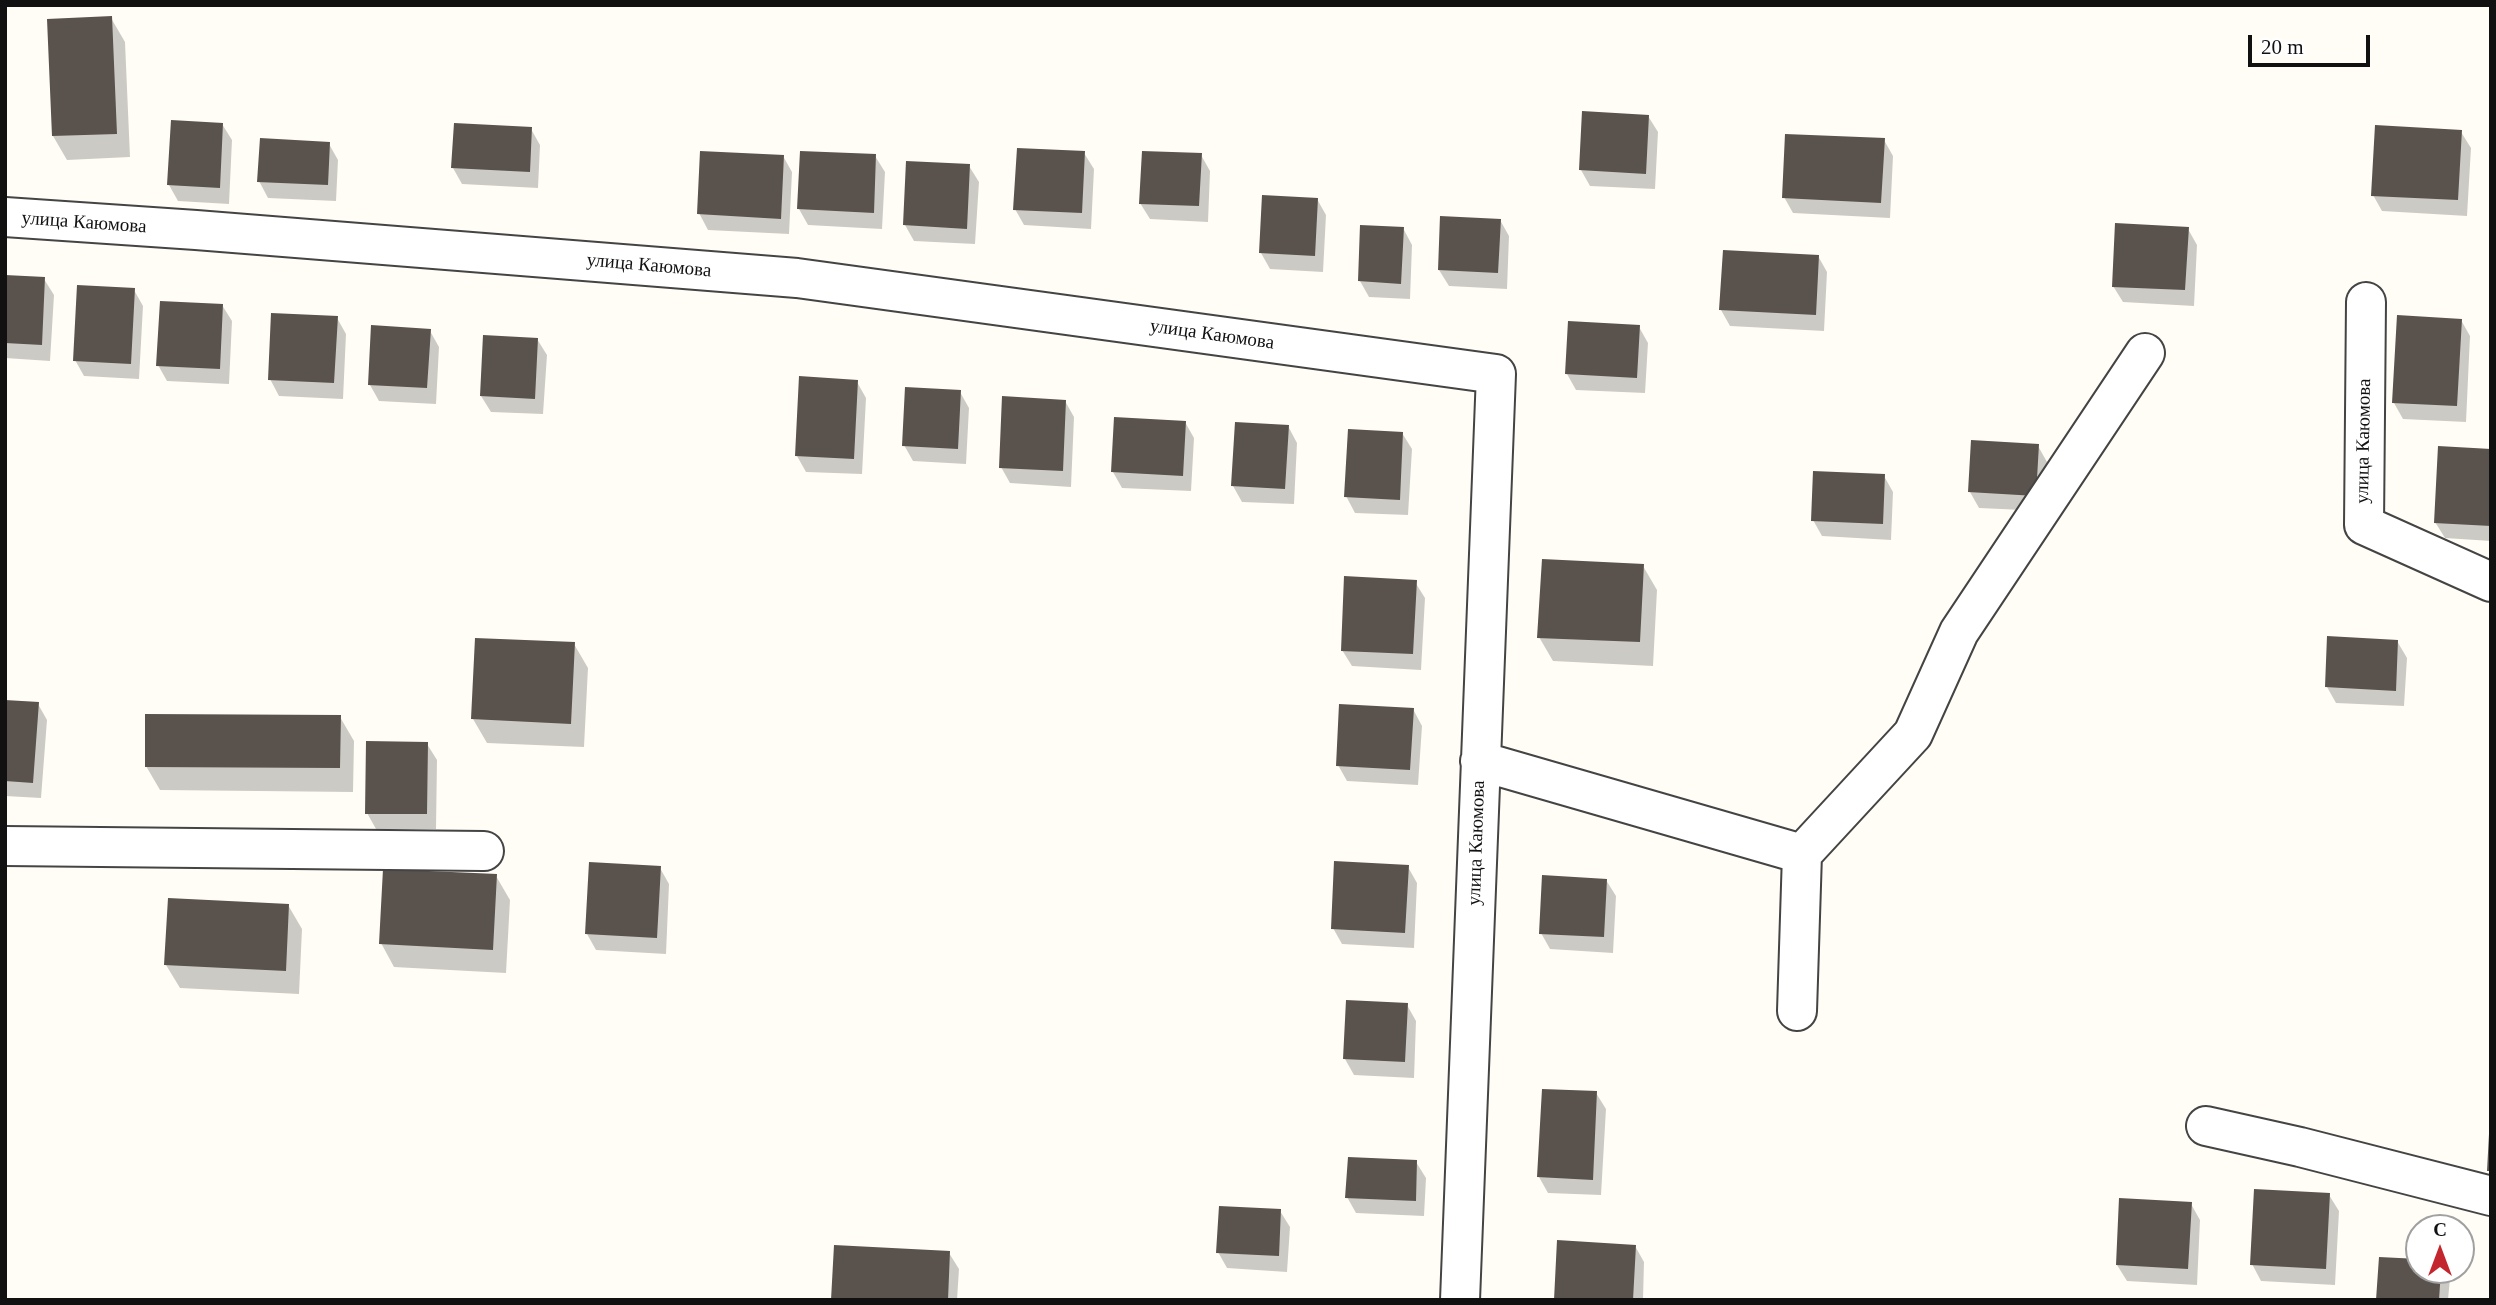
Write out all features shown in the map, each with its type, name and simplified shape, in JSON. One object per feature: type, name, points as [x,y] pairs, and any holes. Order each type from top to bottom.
[{"type":"street","name":"улица Каюмова","points":[[5,218],[195,230],[797,278],[1496,374],[1460,1300]]},
{"type":"street","name":"улица Каюмова","points":[[2365,302],[2364,525],[2491,582]]},
{"type":"street","points":[[1797,1011],[1802,854],[1913,734],[1959,632],[2145,353]]},
{"type":"street","points":[[1480,761],[1802,854]]},
{"type":"street","points":[[5,846],[484,851]]},
{"type":"street","points":[[2206,1126],[2491,1196]]},
{"type":"building","points":[[112,16],[117,134],[52,136],[47,19]]},
{"type":"building","points":[[1582,111],[1649,115],[1646,174],[1579,170]]},
{"type":"building","points":[[171,120],[223,123],[220,188],[167,185]]},
{"type":"building","points":[[454,123],[532,127],[530,172],[451,168]]},
{"type":"building","points":[[2375,125],[2462,130],[2458,200],[2371,196]]},
{"type":"building","points":[[1785,134],[1885,138],[1881,203],[1782,198]]},
{"type":"building","points":[[260,138],[330,142],[328,185],[257,182]]},
{"type":"building","points":[[1017,148],[1085,151],[1082,213],[1013,210]]},
{"type":"building","points":[[700,151],[784,155],[781,219],[697,214]]},
{"type":"building","points":[[800,151],[876,154],[874,213],[797,209]]},
{"type":"building","points":[[1142,151],[1202,153],[1199,206],[1139,204]]},
{"type":"building","points":[[906,161],[970,164],[967,229],[903,225]]},
{"type":"building","points":[[1262,195],[1318,198],[1315,256],[1259,253]]},
{"type":"building","points":[[1440,216],[1501,219],[1498,273],[1438,270]]},
{"type":"building","points":[[2115,223],[2189,227],[2185,290],[2112,287]]},
{"type":"building","points":[[1360,225],[1404,227],[1401,284],[1358,281]]},
{"type":"building","points":[[1723,250],[1819,255],[1816,315],[1719,310]]},
{"type":"building","points":[[5,275],[45,277],[42,345],[5,343]]},
{"type":"building","points":[[77,285],[135,288],[131,364],[73,361]]},
{"type":"building","points":[[160,301],[223,304],[220,369],[156,366]]},
{"type":"building","points":[[271,313],[338,316],[334,383],[268,380]]},
{"type":"building","points":[[2397,315],[2462,319],[2457,406],[2392,403]]},
{"type":"building","points":[[1568,321],[1640,325],[1637,378],[1565,374]]},
{"type":"building","points":[[371,325],[431,329],[427,388],[368,385]]},
{"type":"building","points":[[483,335],[538,338],[535,399],[480,396]]},
{"type":"building","points":[[799,376],[858,380],[854,459],[795,456]]},
{"type":"building","points":[[905,387],[961,390],[958,449],[902,446]]},
{"type":"building","points":[[1002,396],[1066,400],[1063,471],[999,468]]},
{"type":"building","points":[[1114,417],[1186,421],[1183,476],[1111,472]]},
{"type":"building","points":[[1235,422],[1289,425],[1285,489],[1231,486]]},
{"type":"building","points":[[1348,429],[1403,432],[1400,500],[1344,497]]},
{"type":"building","points":[[1971,440],[2039,444],[2036,496],[1968,492]]},
{"type":"building","points":[[2438,446],[2491,449],[2491,526],[2434,523]]},
{"type":"building","points":[[1813,471],[1885,474],[1883,524],[1811,521]]},
{"type":"building","points":[[1542,559],[1644,564],[1640,642],[1537,638]]},
{"type":"building","points":[[1344,576],[1417,580],[1413,654],[1341,651]]},
{"type":"building","points":[[2327,636],[2398,640],[2396,691],[2325,687]]},
{"type":"building","points":[[475,638],[575,642],[571,724],[471,719]]},
{"type":"building","points":[[5,700],[39,702],[33,783],[5,781]]},
{"type":"building","points":[[1339,704],[1414,708],[1410,770],[1336,766]]},
{"type":"building","points":[[145,714],[341,715],[340,768],[145,767]]},
{"type":"building","points":[[366,741],[428,742],[427,814],[365,814]]},
{"type":"building","points":[[1334,861],[1409,865],[1405,933],[1331,929]]},
{"type":"building","points":[[589,862],[661,866],[657,938],[585,934]]},
{"type":"building","points":[[383,869],[497,874],[493,950],[379,944]]},
{"type":"building","points":[[1542,875],[1607,879],[1604,937],[1539,934]]},
{"type":"building","points":[[168,898],[289,904],[286,971],[164,965]]},
{"type":"building","points":[[1346,1000],[1408,1003],[1405,1062],[1343,1059]]},
{"type":"building","points":[[1542,1089],[1597,1091],[1593,1180],[1537,1177]]},
{"type":"building","points":[[2489,1134],[2491,1171],[2487,1171]]},
{"type":"building","points":[[1348,1157],[1417,1160],[1416,1201],[1345,1198]]},
{"type":"building","points":[[2254,1189],[2330,1193],[2326,1269],[2250,1265]]},
{"type":"building","points":[[2119,1198],[2192,1202],[2188,1269],[2116,1265]]},
{"type":"building","points":[[1219,1206],[1281,1209],[1279,1256],[1216,1253]]},
{"type":"building","points":[[1557,1240],[1636,1245],[1633,1300],[1554,1300]]},
{"type":"building","points":[[834,1245],[950,1251],[948,1300],[831,1300]]},
{"type":"building","points":[[2379,1257],[2405,1258],[2405,1284],[2440,1284],[2439,1300],[2376,1300]]}]
